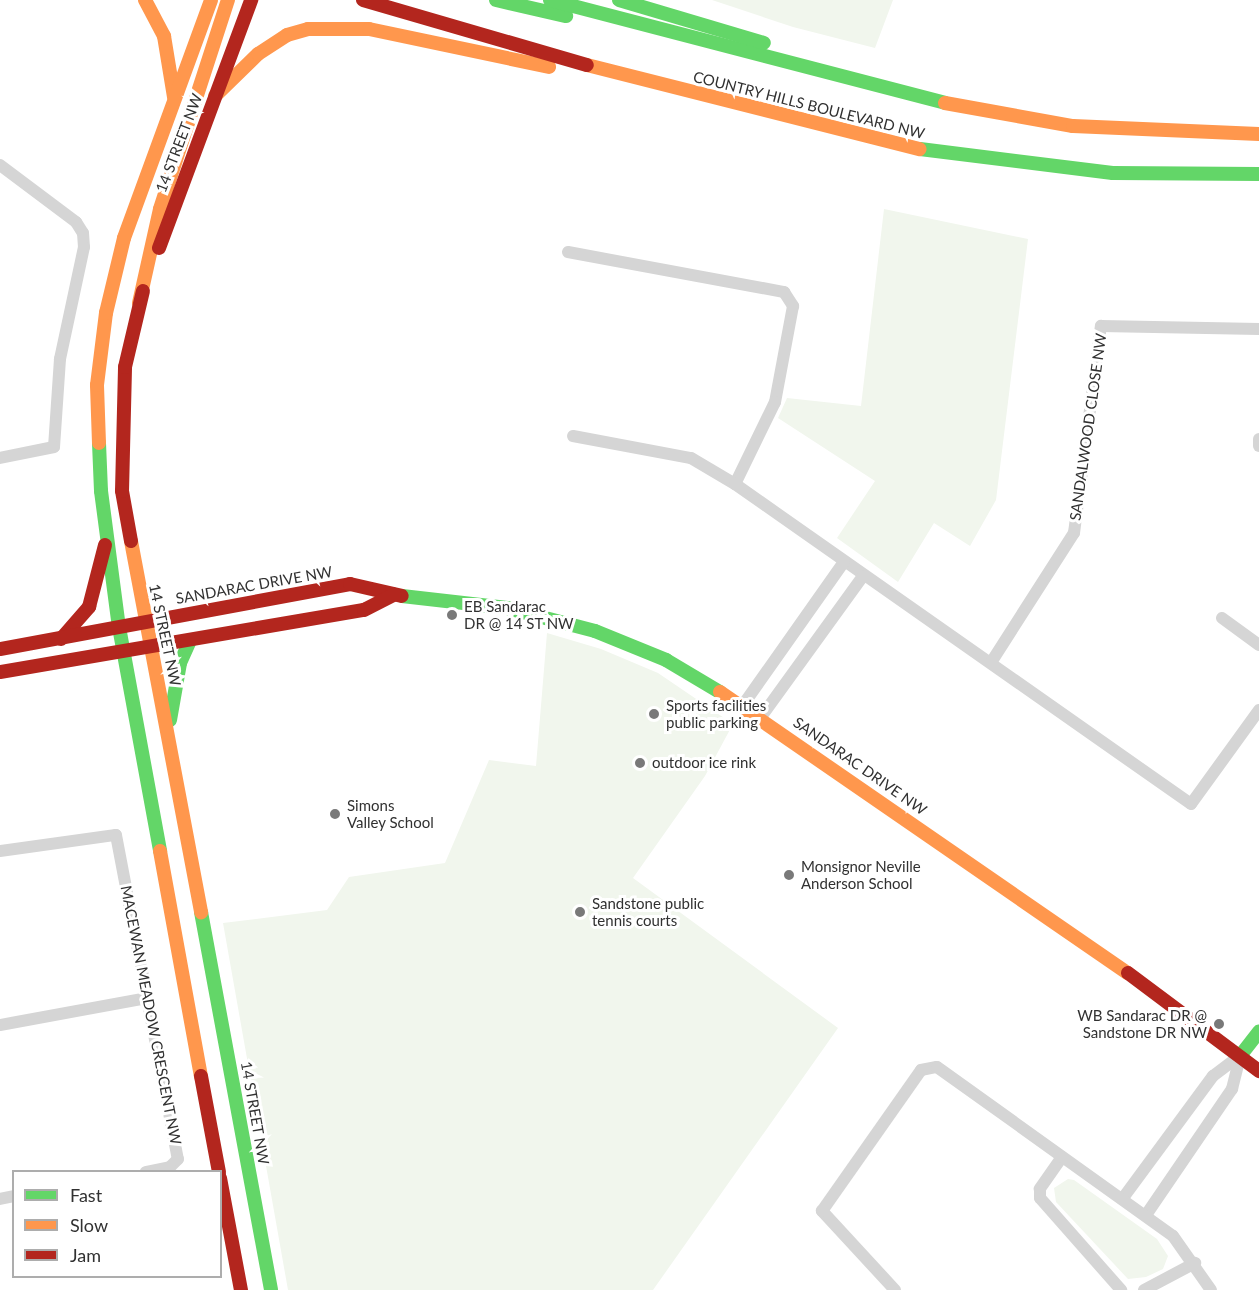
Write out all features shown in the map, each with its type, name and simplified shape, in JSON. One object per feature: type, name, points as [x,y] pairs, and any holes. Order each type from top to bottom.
[{"type":"main road","points":[[145,0],[164,36],[174,96]]},
{"type":"main road","name":"14 STREET NW","points":[[211,0],[124,238],[106,313],[97,386],[100,491],[123,653],[219,1170]]},
{"type":"main road","points":[[139,303],[160,209],[228,0]]},
{"type":"main road","name":"14 STREET NW","points":[[251,0],[139,303],[125,367],[122,491],[271,1290]]},
{"type":"main road","name":"COUNTRY HILLS BOULEVARD NW","points":[[363,0],[655,85],[843,134],[968,158],[1113,172],[1259,174]]},
{"type":"main road","points":[[496,0],[829,85],[925,99],[1073,126],[1259,134]]},
{"type":"main road","points":[[550,0],[925,99]]},
{"type":"main road","points":[[619,0],[835,64],[925,99]]},
{"type":"main road","points":[[215,96],[258,54],[288,35],[308,29],[343,27],[491,53],[621,84],[655,85]]},
{"type":"main road","points":[[61,639],[89,607],[107,537]]},
{"type":"main road","name":"SANDARAC DRIVE NW","points":[[0,649],[350,584],[394,595],[507,608],[595,631],[666,660],[743,705],[1259,1071]]},
{"type":"main road","points":[[0,672],[123,653],[364,610],[394,595]]},
{"type":"main road","points":[[168,732],[180,663],[190,641]]},
{"type":"main road","points":[[1240,1056],[1259,1032]]},
{"type":"main road","points":[[222,1189],[241,1290]]},
{"type":"street","points":[[0,165],[76,222],[83,233],[84,247],[60,359],[54,447],[0,458]]},
{"type":"street","points":[[568,252],[784,292],[793,306],[777,392],[760,438],[735,484]]},
{"type":"street","name":"SANDALWOOD CLOSE NW","points":[[992,661],[1074,533],[1101,326],[1259,329]]},
{"type":"street","points":[[573,436],[691,458],[735,484],[863,576],[992,661],[1191,804],[1259,710]]},
{"type":"street","points":[[1259,439],[1259,446]]},
{"type":"street","points":[[743,705],[844,562]]},
{"type":"street","points":[[761,717],[863,576]]},
{"type":"street","points":[[1222,618],[1259,645]]},
{"type":"street","name":"MACEWAN MEADOW CRESCENT NW","points":[[0,851],[116,835],[178,1158],[170,1167],[156,1170]]},
{"type":"street","points":[[0,1025],[147,998]]},
{"type":"street","points":[[1123,1198],[1213,1076],[1240,1056]]},
{"type":"street","points":[[1146,1215],[1232,1089],[1240,1056]]},
{"type":"street","points":[[895,1290],[822,1211],[921,1070],[937,1068],[1123,1198],[1173,1236],[1195,1263],[1211,1290]]},
{"type":"street","points":[[1062,1157],[1040,1189],[1040,1198],[1121,1290]]},
{"type":"street","points":[[1144,1290],[1195,1263]]},
{"type":"shaded area","points":[[712,0],[893,0],[875,48],[793,27]]},
{"type":"shaded area","points":[[884,209],[1028,239],[996,500],[970,546],[934,523],[898,582],[837,538],[875,481],[778,418],[787,398],[861,406]]},
{"type":"shaded area","points":[[547,633],[601,649],[658,673],[733,724],[705,776],[633,878],[838,1028],[653,1290],[288,1290],[223,923],[327,910],[349,877],[445,863],[489,760],[536,766]]},
{"type":"shaded area","points":[[1068,1179],[1074,1180],[1157,1239],[1168,1256],[1163,1269],[1146,1277],[1128,1279],[1056,1202],[1054,1188]]},
{"type":"traffic: fast","points":[[496,0],[566,16]]},
{"type":"traffic: fast","points":[[550,0],[945,103]]},
{"type":"traffic: fast","points":[[619,0],[764,43]]},
{"type":"traffic: fast","points":[[920,149],[1113,173],[1259,174]]},
{"type":"traffic: fast","points":[[99,443],[101,491],[119,627],[160,851]]},
{"type":"traffic: fast","points":[[402,596],[507,608],[595,631],[666,660],[720,692]]},
{"type":"traffic: fast","points":[[170,720],[180,663],[190,641]]},
{"type":"traffic: fast","points":[[201,912],[271,1290]]},
{"type":"traffic: fast","points":[[1240,1056],[1259,1032]]},
{"type":"traffic: slow","points":[[145,0],[164,36],[174,97]]},
{"type":"traffic: slow","points":[[99,443],[97,385],[106,313],[124,238],[211,0]]},
{"type":"traffic: slow","points":[[139,303],[160,209],[228,0]]},
{"type":"traffic: slow","points":[[215,96],[258,54],[287,35],[308,29],[369,29],[549,67]]},
{"type":"traffic: slow","points":[[587,65],[920,149]]},
{"type":"traffic: slow","points":[[945,103],[1073,126],[1259,134]]},
{"type":"traffic: slow","points":[[131,541],[201,912]]},
{"type":"traffic: slow","points":[[720,692],[1128,973]]},
{"type":"traffic: slow","points":[[160,851],[201,1076]]},
{"type":"traffic: jam","points":[[159,248],[251,0]]},
{"type":"traffic: jam","points":[[363,0],[587,65]]},
{"type":"traffic: jam","points":[[131,541],[122,491],[125,367],[143,291]]},
{"type":"traffic: jam","points":[[61,639],[89,607],[105,545]]},
{"type":"traffic: jam","points":[[0,649],[350,584],[402,596]]},
{"type":"traffic: jam","points":[[0,672],[364,610],[394,595]]},
{"type":"traffic: jam","points":[[1128,973],[1259,1071]]},
{"type":"traffic: jam","points":[[201,1076],[219,1170]]},
{"type":"traffic: jam","points":[[222,1189],[241,1290]]},
{"type":"place","name":"EB Sandarac DR @ 14 ST NW","points":[[452,615]]},
{"type":"place","name":"Sports facilities public parking","points":[[654,714]]},
{"type":"place","name":"outdoor ice rink","points":[[640,763]]},
{"type":"place","name":"Simons Valley School","points":[[335,814]]},
{"type":"place","name":"Monsignor Neville Anderson School","points":[[789,875]]},
{"type":"place","name":"Sandstone public tennis courts","points":[[580,912]]},
{"type":"place","name":"WB Sandarac DR @ Sandstone DR NW","points":[[1219,1024]]}]
